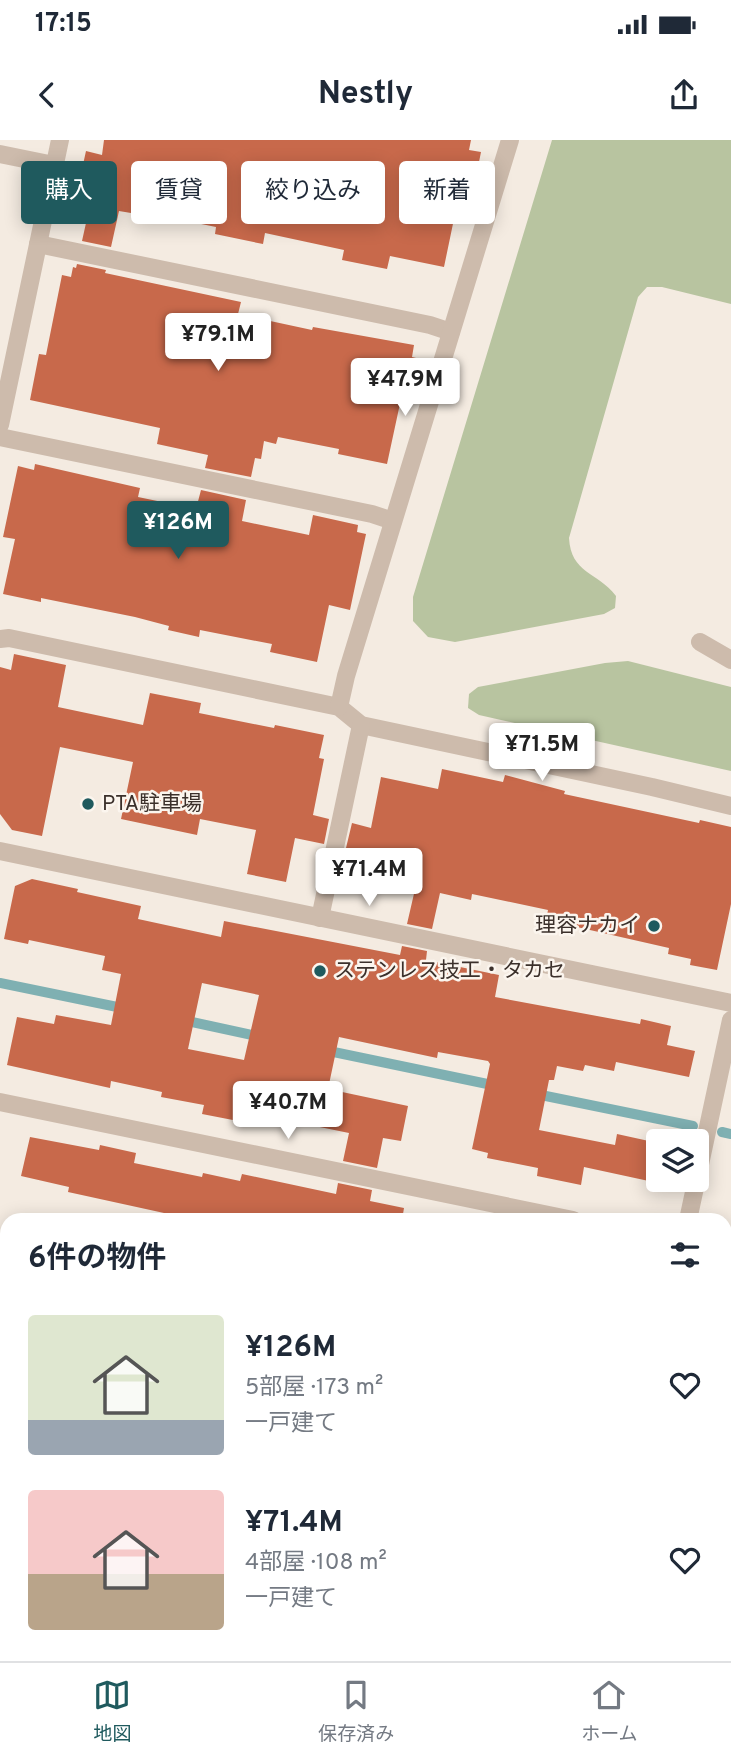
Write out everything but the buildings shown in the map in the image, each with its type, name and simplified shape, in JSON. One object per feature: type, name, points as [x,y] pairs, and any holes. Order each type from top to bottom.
[{"type":"street","points":[[55,161],[60,140]]},
{"type":"street","points":[[339,707],[346,676],[510,140]]},
{"type":"street","points":[[0,154],[34,161]]},
{"type":"street","points":[[0,425],[42,224]]},
{"type":"street","points":[[38,244],[430,325],[451,332]]},
{"type":"street","points":[[0,437],[372,514],[393,521]]},
{"type":"street","points":[[0,639],[9,638],[339,707],[361,725],[731,806]]},
{"type":"street","points":[[700,642],[731,660]]},
{"type":"street","points":[[320,918],[361,725]]},
{"type":"street","points":[[0,851],[731,1003]]},
{"type":"street","points":[[690,1213],[731,1020]]},
{"type":"street","points":[[0,1102],[539,1213]]},
{"type":"green space","points":[[552,140],[731,140],[731,304],[662,287],[647,287],[638,297],[569,538],[571,550],[580,566],[616,596],[615,608],[604,614],[455,642],[428,637],[413,621],[413,597]]},
{"type":"green space","points":[[628,661],[731,687],[731,771],[479,715],[468,708],[469,694],[478,687]]},
{"type":"waterway","points":[[0,983],[127,1009]]},
{"type":"waterway","points":[[183,1020],[261,1037]]},
{"type":"waterway","points":[[324,1050],[497,1086]]},
{"type":"waterway","points":[[536,1094],[693,1126]]},
{"type":"waterway","points":[[722,1132],[731,1134]]},
{"type":"place","name":"PTA駐車場","points":[[88,804]]},
{"type":"place","name":"理容ナカイ","points":[[654,926]]},
{"type":"place","name":"ステンレス技工・タカセ","points":[[320,971]]}]
